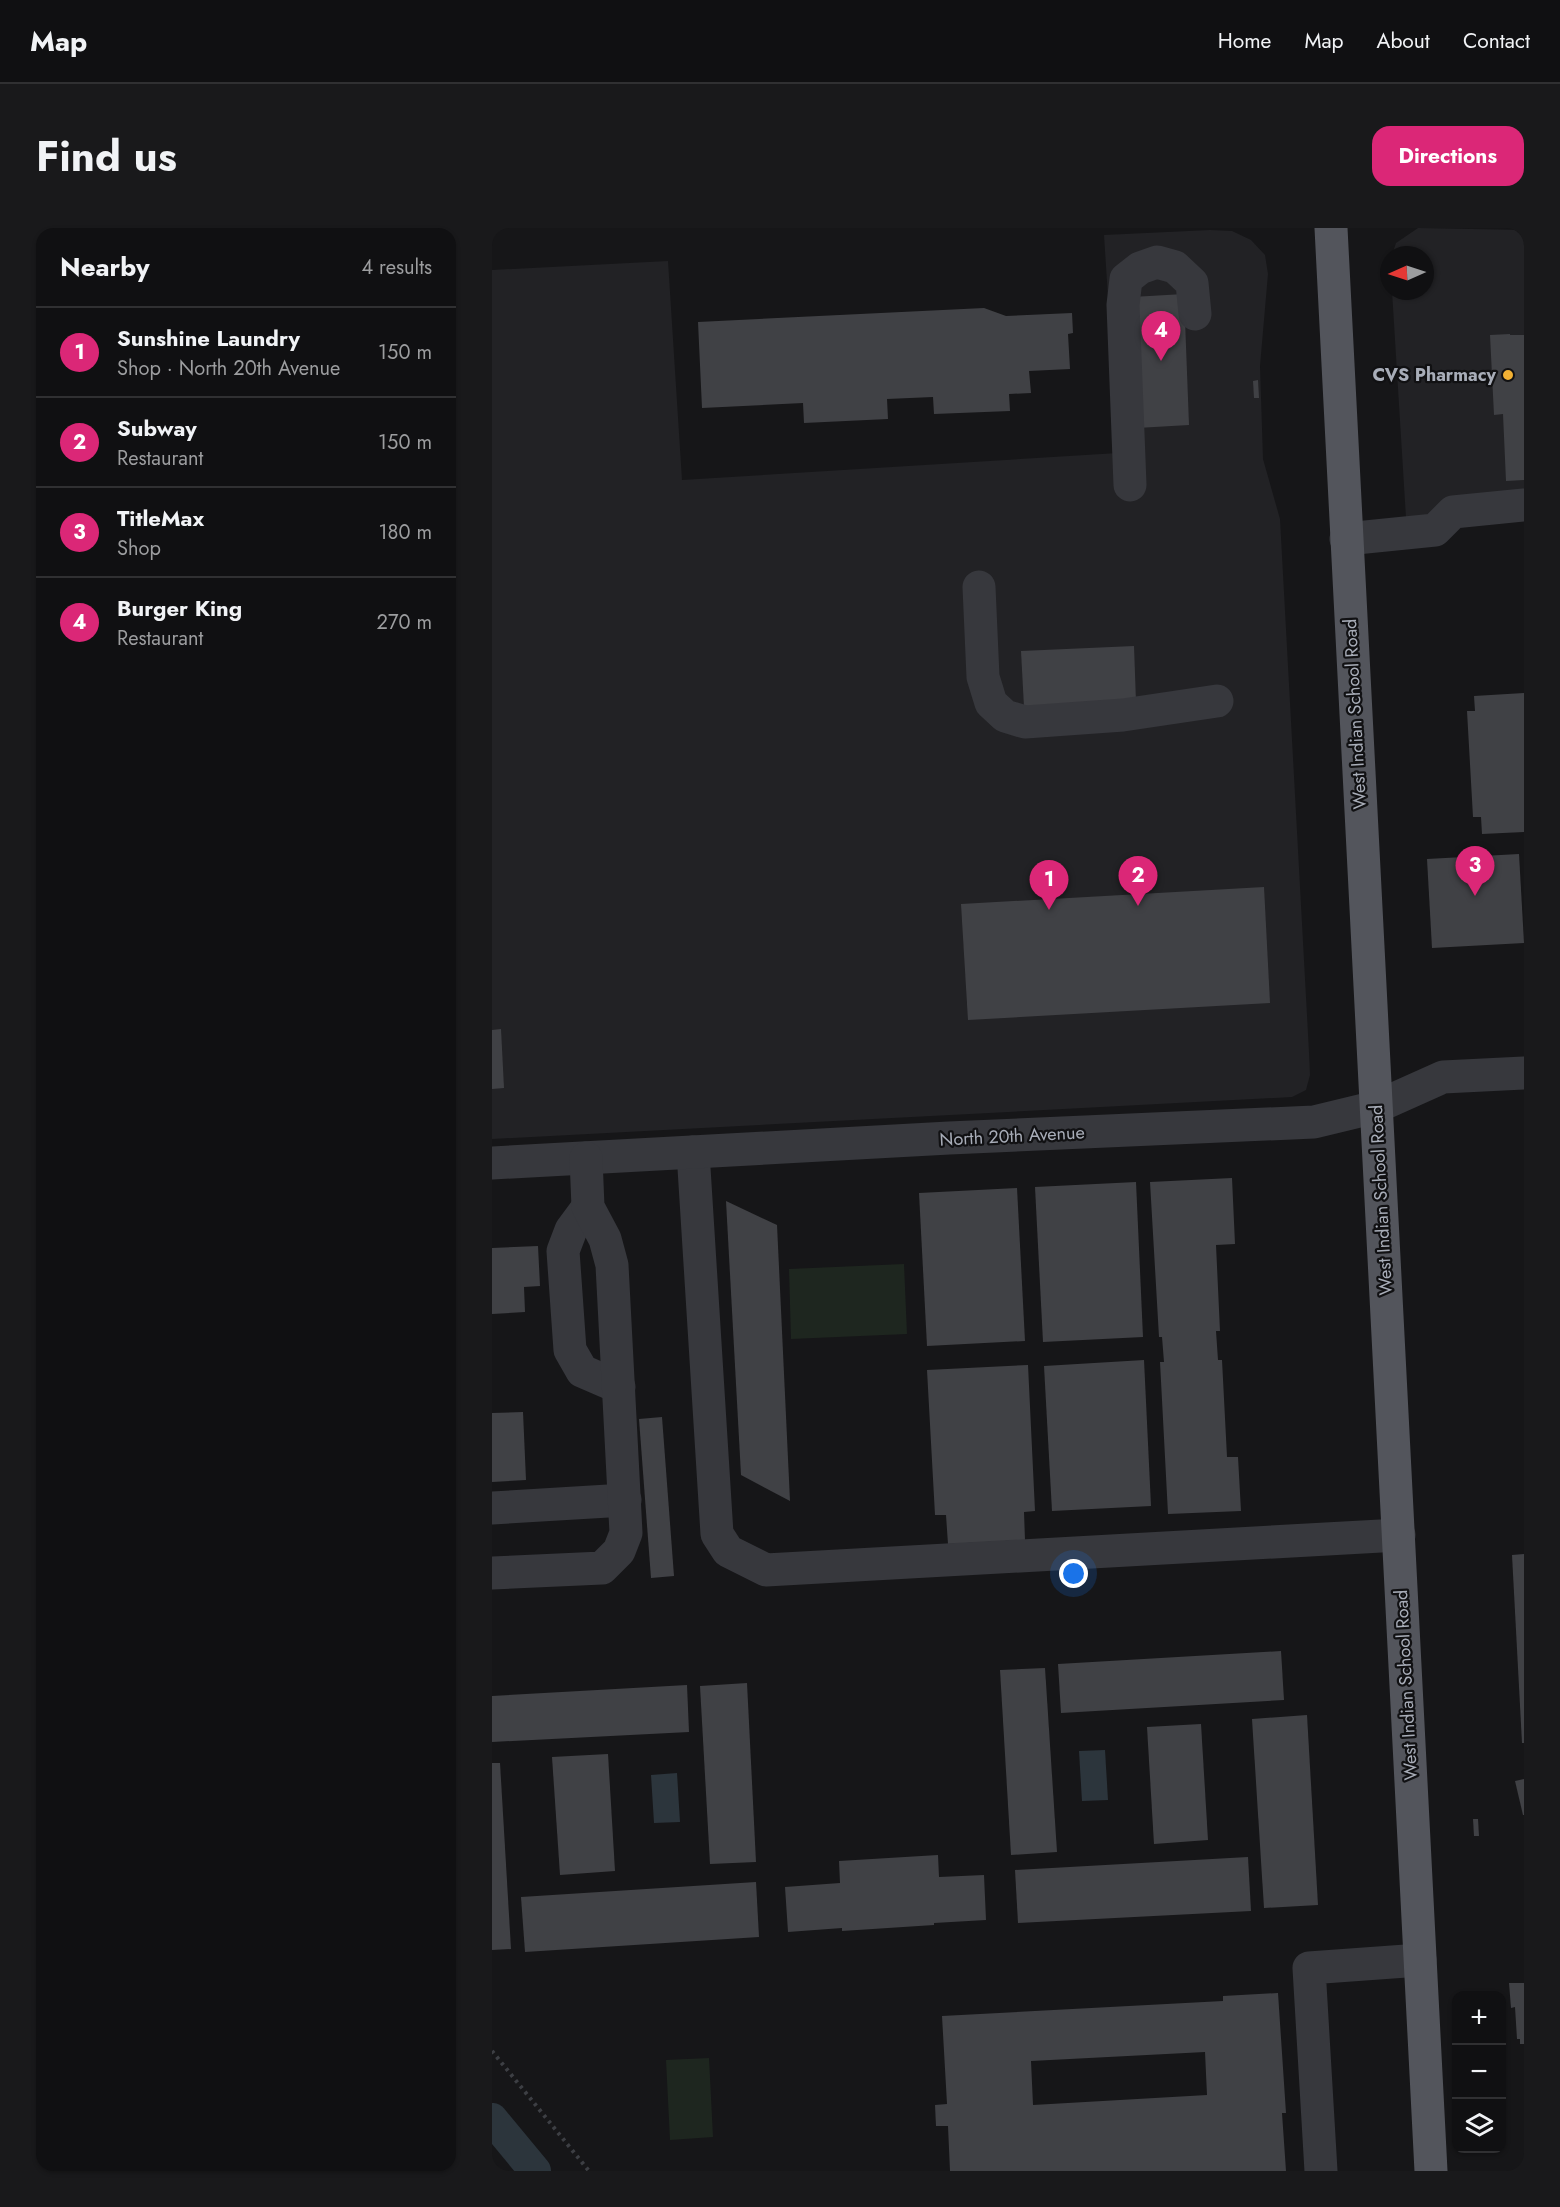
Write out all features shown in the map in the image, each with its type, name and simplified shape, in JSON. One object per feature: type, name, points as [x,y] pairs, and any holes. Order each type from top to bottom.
[{"type":"main road","name":"West Indian School Road","points":[[1331,228],[1431,2171]]},
{"type":"street","points":[[1130,485],[1123,305],[1126,279],[1140,268],[1157,262],[1176,267],[1192,283],[1195,314]]},
{"type":"street","points":[[1346,539],[1435,530],[1453,512],[1524,505]]},
{"type":"street","points":[[979,587],[982,677],[991,703],[1005,716],[1025,722],[1123,716],[1217,700]]},
{"type":"street","name":"North 20th Avenue","points":[[492,1163],[1314,1122],[1376,1107],[1443,1077],[1524,1073]]},
{"type":"street","points":[[693,1152],[717,1534],[728,1551],[766,1570],[1399,1535]]},
{"type":"street","points":[[492,1573],[602,1568],[620,1551],[627,1533],[612,1265],[605,1239],[588,1207],[586,1158]]},
{"type":"street","points":[[588,1207],[571,1230],[563,1251],[570,1350],[582,1371],[619,1387]]},
{"type":"street","points":[[492,1508],[625,1500]]},
{"type":"street","points":[[1321,2171],[1309,1968],[1420,1960]]},
{"type":"path","points":[[492,2051],[589,2171]]},
{"type":"shaded area","points":[[1418,228],[1524,230],[1524,512],[1406,518],[1393,300],[1434,300],[1434,246],[1395,246]]},
{"type":"shaded area","points":[[1232,231],[1251,240],[1265,255],[1268,274],[1260,366],[1263,459],[1280,519],[1309,1052],[1310,1075],[1306,1090],[1292,1097],[492,1139],[492,270],[668,261],[682,480],[1118,453],[1104,235]]},
{"type":"shaded area","points":[[904,1264],[907,1334],[791,1339],[789,1269]]},
{"type":"shaded area","points":[[1105,1750],[1108,1800],[1082,1801],[1079,1751]]},
{"type":"shaded area","points":[[677,1773],[680,1822],[654,1823],[651,1775]]},
{"type":"shaded area","points":[[709,2058],[713,2137],[670,2140],[666,2060]]},
{"type":"building","points":[[1184,294],[1189,425],[1137,428],[1132,297]]},
{"type":"building","points":[[984,308],[1006,316],[1072,313],[1073,333],[1068,334],[1070,369],[1029,371],[1031,393],[1009,394],[1010,411],[934,414],[933,397],[887,399],[888,419],[804,423],[803,403],[702,408],[698,322]]},
{"type":"building","name":"CVS Pharmacy","points":[[1490,335],[1524,335],[1524,480],[1506,481],[1503,414],[1494,415]]},
{"type":"building","points":[[1258,380],[1259,398],[1254,398],[1253,381]]},
{"type":"building","points":[[1134,646],[1136,702],[1024,707],[1021,651]]},
{"type":"building","points":[[1524,693],[1524,832],[1482,834],[1481,817],[1473,817],[1467,711],[1475,711],[1474,696]]},
{"type":"building","points":[[1519,854],[1524,943],[1432,948],[1427,859]]},
{"type":"building","points":[[1264,887],[1270,1003],[968,1020],[961,904]]},
{"type":"building","points":[[501,1029],[504,1088],[492,1089],[492,1030]]},
{"type":"building","points":[[1232,1178],[1235,1244],[1216,1245],[1220,1331],[1216,1331],[1218,1360],[1222,1360],[1227,1457],[1238,1457],[1241,1511],[1168,1514],[1160,1362],[1164,1362],[1162,1337],[1159,1337],[1150,1182]]},
{"type":"building","points":[[1136,1182],[1143,1337],[1043,1342],[1035,1187]]},
{"type":"building","points":[[1017,1188],[1025,1341],[927,1346],[919,1193]]},
{"type":"building","points":[[726,1201],[777,1225],[790,1501],[741,1475]]},
{"type":"building","points":[[538,1246],[540,1286],[524,1287],[525,1312],[492,1314],[492,1248]]},
{"type":"building","points":[[1144,1360],[1151,1506],[1052,1511],[1044,1366]]},
{"type":"building","points":[[1028,1365],[1035,1511],[1024,1512],[1025,1540],[948,1544],[946,1515],[935,1515],[927,1370]]},
{"type":"building","points":[[523,1412],[526,1480],[492,1482],[492,1413]]},
{"type":"building","points":[[662,1417],[674,1576],[651,1578],[639,1419]]},
{"type":"building","points":[[1524,1554],[1524,1743],[1522,1743],[1512,1555]]},
{"type":"building","points":[[1281,1651],[1284,1700],[1061,1713],[1058,1664]]},
{"type":"building","points":[[1045,1668],[1057,1852],[1011,1855],[1000,1670]]},
{"type":"building","points":[[747,1683],[756,1862],[710,1864],[700,1686]]},
{"type":"building","points":[[687,1685],[689,1732],[492,1742],[492,1696]]},
{"type":"building","points":[[1307,1715],[1318,1905],[1264,1908],[1252,1719]]},
{"type":"building","points":[[1201,1724],[1208,1840],[1154,1844],[1147,1727]]},
{"type":"building","points":[[608,1754],[615,1871],[560,1875],[552,1757]]},
{"type":"building","points":[[492,1763],[500,1763],[511,1949],[492,1950]]},
{"type":"building","points":[[1524,1779],[1524,1815],[1523,1815],[1515,1781]]},
{"type":"building","points":[[1473,1819],[1478,1819],[1479,1836],[1474,1836]]},
{"type":"building","points":[[938,1855],[939,1877],[984,1875],[986,1920],[842,1931],[842,1928],[788,1932],[785,1887],[840,1883],[839,1861]]},
{"type":"building","points":[[1248,1857],[1251,1911],[1018,1923],[1015,1870]]},
{"type":"building","points":[[756,1882],[759,1937],[525,1952],[521,1897]]},
{"type":"building","points":[[1509,1983],[1524,1983],[1524,2044],[1520,2044],[1520,2039],[1517,2039],[1515,2007],[1511,2008]]},
{"type":"building","points":[[1278,1993],[1286,2113],[1282,2113],[1286,2171],[950,2171],[948,2126],[936,2126],[935,2105],[947,2104],[942,2016],[1223,2001],[1223,1996]],"holes":[[[1205,2052],[1207,2095],[1033,2105],[1031,2061]]]},
{"type":"waterway","points":[[492,2119],[535,2171]]},
{"type":"place","name":"Burger King","points":[[1161,361]]},
{"type":"place","name":"CVS Pharmacy","points":[[1508,375]]},
{"type":"place","name":"TitleMax","points":[[1475,896]]},
{"type":"place","name":"Subway","points":[[1138,906]]},
{"type":"place","name":"Sunshine Laundry","points":[[1049,910]]}]
